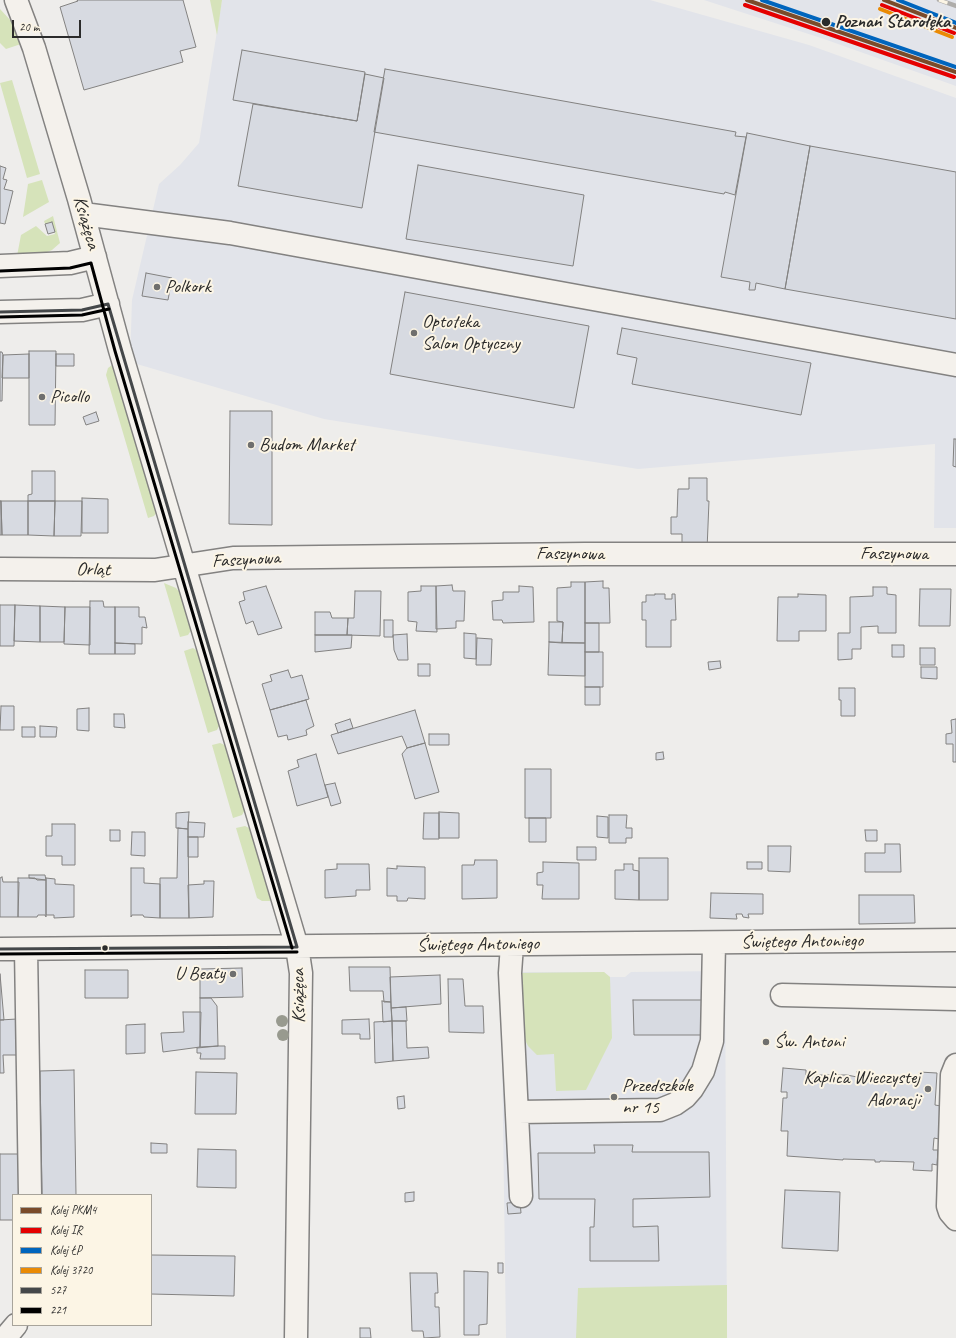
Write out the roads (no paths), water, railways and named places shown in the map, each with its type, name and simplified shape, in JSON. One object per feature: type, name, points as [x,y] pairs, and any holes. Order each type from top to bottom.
[{"type":"street","name":"Książęca","points":[[16,0],[34,48],[83,214],[185,566],[288,947],[300,973],[296,1338]]},
{"type":"street","points":[[83,214],[150,224],[230,233],[956,365]]},
{"type":"street","points":[[0,266],[70,263],[95,257]]},
{"type":"street","points":[[0,312],[82,310],[108,304]]},
{"type":"street","name":"Faszynowa","points":[[185,566],[233,558],[585,554],[956,554]]},
{"type":"street","name":"Orląt","points":[[0,569],[155,570],[185,566]]},
{"type":"street","name":"Świętego Antoniego","points":[[0,950],[956,940]]},
{"type":"street","points":[[518,1112],[660,1110],[675,1104],[685,1097],[703,1072],[712,1041],[714,943]]},
{"type":"street","points":[[512,945],[510,973],[521,1196]]},
{"type":"street","points":[[26,949],[30,1194]]},
{"type":"street","points":[[782,995],[956,999]]},
{"type":"street","points":[[954,1070],[948,1206],[950,1212],[956,1219]]},
{"type":"street","points":[[5,1338],[15,1326]]},
{"type":"railway","points":[[939,0],[956,6]]},
{"type":"rail line","name":"PKM4","points":[[747,0],[956,72]]},
{"type":"rail line","name":"ŁP","points":[[762,0],[956,67]]},
{"type":"rail line","name":"PKM4","points":[[884,0],[956,28]]},
{"type":"rail line","name":"ŁP","points":[[898,0],[956,23]]},
{"type":"rail line","name":"IR","points":[[745,5],[954,77]]},
{"type":"rail line","name":"IR","points":[[882,5],[954,33]]},
{"type":"rail line","name":"3720","points":[[880,9],[952,37]]},
{"type":"place","name":"Poznań Starołęka","points":[[826,22]]},
{"type":"place","name":"Polkork","points":[[157,287]]},
{"type":"place","name":"Optoteka Salon Optyczny","points":[[414,333]]},
{"type":"place","name":"Picollo","points":[[42,397]]},
{"type":"place","name":"Budom Market","points":[[251,445]]},
{"type":"place","name":"U Beaty","points":[[233,974]]},
{"type":"place","name":"Św. Antoni","points":[[766,1042]]},
{"type":"place","name":"Kaplica Wieczystej Adoracji","points":[[928,1089]]},
{"type":"place","name":"Przedszkole nr 15","points":[[614,1097]]}]
